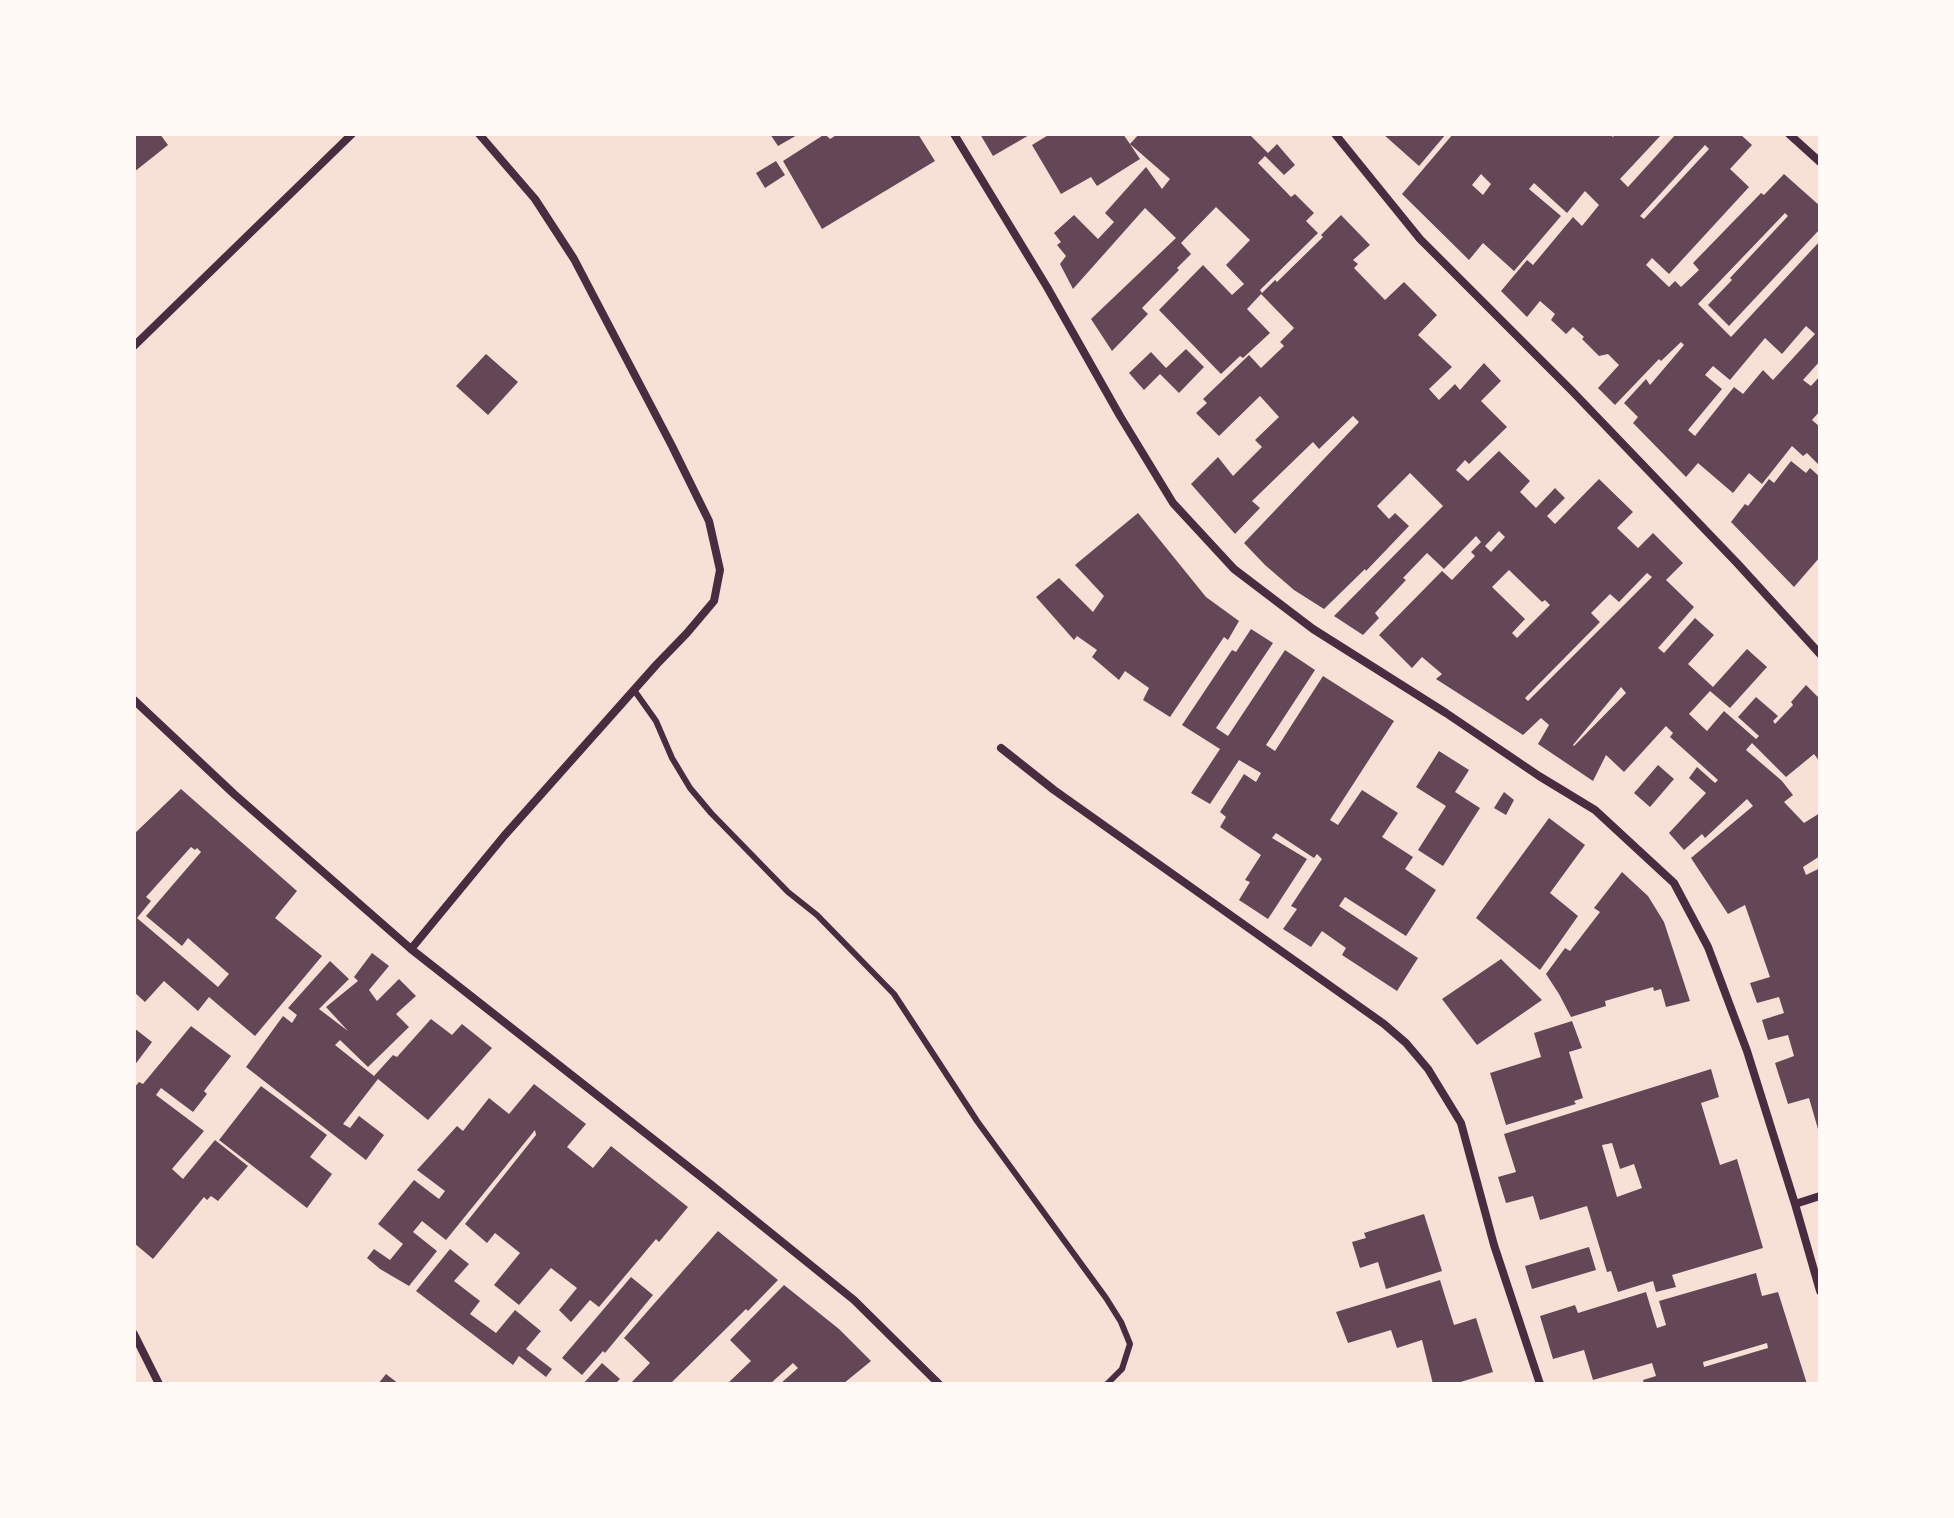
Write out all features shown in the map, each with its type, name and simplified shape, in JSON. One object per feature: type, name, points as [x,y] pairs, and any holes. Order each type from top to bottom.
[{"type":"street","points":[[134,346],[352,134]]},
{"type":"street","points":[[411,949],[504,836],[714,601],[720,570],[709,521],[574,259],[535,199],[479,134]]},
{"type":"street","points":[[954,134],[1173,503],[1234,569],[1313,629],[1595,810],[1674,883],[1708,947],[1747,1051],[1820,1291]]},
{"type":"street","points":[[1335,134],[1420,239],[1573,392],[1820,654]]},
{"type":"street","points":[[1789,134],[1820,162]]},
{"type":"street","points":[[134,700],[234,794],[411,949],[854,1300],[939,1384]]},
{"type":"street","points":[[1001,748],[1054,790],[1384,1024],[1406,1043],[1428,1069],[1461,1123],[1494,1245],[1540,1384]]},
{"type":"street","points":[[1795,1204],[1820,1196]]},
{"type":"street","points":[[134,1334],[159,1384]]},
{"type":"lane","points":[[634,690],[656,721],[672,758],[690,788],[711,813],[894,994],[977,1121],[1106,1298],[1130,1344],[1122,1369],[1107,1384]]},
{"type":"building","points":[[134,134],[160,134],[168,145],[134,172]]},
{"type":"building","points":[[770,134],[799,134],[778,146]]},
{"type":"building","points":[[825,134],[830,139],[838,134],[918,134],[935,161],[822,229],[783,161]]},
{"type":"building","points":[[980,134],[1031,134],[993,156]]},
{"type":"building","points":[[1050,134],[1123,134],[1140,159],[1097,186],[1091,177],[1061,194],[1032,145]]},
{"type":"building","points":[[1139,134],[1249,134],[1268,153],[1277,144],[1295,165],[1284,175],[1265,156],[1258,163],[1291,197],[1295,194],[1314,213],[1306,221],[1318,233],[1260,290],[1262,293],[1323,237],[1321,235],[1341,215],[1370,245],[1353,260],[1358,264],[1354,268],[1385,300],[1404,282],[1437,315],[1418,335],[1452,367],[1429,389],[1439,400],[1455,384],[1460,390],[1484,363],[1501,381],[1481,401],[1507,427],[1469,464],[1465,460],[1456,470],[1468,481],[1499,451],[1530,481],[1520,492],[1536,508],[1555,488],[1565,498],[1547,516],[1555,524],[1599,479],[1633,512],[1617,528],[1638,548],[1653,533],[1683,563],[1666,580],[1694,607],[1658,648],[1664,653],[1695,618],[1714,635],[1688,664],[1713,687],[1747,649],[1767,667],[1730,708],[1710,691],[1689,714],[1707,731],[1724,711],[1756,739],[1759,736],[1738,717],[1756,697],[1778,716],[1773,721],[1775,724],[1806,685],[1820,699],[1820,762],[1814,754],[1786,777],[1752,743],[1746,750],[1782,781],[1793,795],[1784,802],[1804,823],[1820,813],[1820,856],[1803,867],[1806,875],[1820,868],[1820,1136],[1809,1098],[1788,1104],[1775,1063],[1794,1056],[1788,1035],[1768,1040],[1762,1020],[1784,1013],[1779,997],[1757,1003],[1750,983],[1770,977],[1745,905],[1728,914],[1691,858],[1753,806],[1747,799],[1705,838],[1702,834],[1684,850],[1669,833],[1706,793],[1689,778],[1697,767],[1715,783],[1718,780],[1670,737],[1673,733],[1666,726],[1624,772],[1606,755],[1593,781],[1538,744],[1549,725],[1541,718],[1523,735],[1436,679],[1442,674],[1422,657],[1412,668],[1379,635],[1442,571],[1452,580],[1475,556],[1471,552],[1481,542],[1476,536],[1444,569],[1427,553],[1375,613],[1379,618],[1363,635],[1334,616],[1443,506],[1410,473],[1377,506],[1389,519],[1395,513],[1409,526],[1324,609],[1294,590],[1265,565],[1244,543],[1359,422],[1353,416],[1319,449],[1313,442],[1252,501],[1260,508],[1235,534],[1191,484],[1218,457],[1233,476],[1262,447],[1255,440],[1279,417],[1260,396],[1219,436],[1196,413],[1207,403],[1203,399],[1249,355],[1261,368],[1284,346],[1280,342],[1294,328],[1261,294],[1247,309],[1270,333],[1221,374],[1159,310],[1203,265],[1232,295],[1244,284],[1226,265],[1250,240],[1216,207],[1181,243],[1191,254],[1142,308],[1148,314],[1112,351],[1091,319],[1176,238],[1145,208],[1073,289],[1060,264],[1066,256],[1057,245],[1061,242],[1054,233],[1074,215],[1098,239],[1114,222],[1105,213],[1146,167],[1162,189],[1170,179],[1130,144]],"holes":[[[1499,531],[1505,537],[1491,552],[1485,546]],[[1509,570],[1542,602],[1545,600],[1550,605],[1517,638],[1512,633],[1525,619],[1492,587]],[[1647,573],[1652,577],[1528,701],[1525,698],[1600,622],[1591,613],[1610,594],[1619,602]],[[1621,687],[1626,693],[1573,745]]]},
{"type":"building","points":[[1383,134],[1446,134],[1419,166]]},
{"type":"building","points":[[1453,134],[1609,134],[1613,137],[1615,134],[1662,134],[1620,179],[1628,187],[1676,134],[1740,134],[1752,145],[1730,169],[1749,187],[1669,274],[1652,258],[1646,265],[1669,287],[1675,281],[1681,287],[1699,270],[1693,263],[1761,193],[1764,195],[1784,174],[1820,206],[1820,229],[1729,326],[1708,305],[1788,216],[1785,213],[1698,304],[1731,337],[1820,241],[1820,361],[1803,380],[1811,386],[1820,376],[1820,411],[1812,420],[1820,427],[1820,466],[1807,453],[1803,456],[1792,446],[1762,484],[1749,473],[1733,493],[1698,463],[1686,477],[1633,423],[1638,417],[1624,403],[1646,379],[1650,385],[1684,345],[1681,342],[1661,361],[1659,359],[1615,405],[1598,388],[1619,365],[1608,354],[1599,356],[1573,327],[1566,334],[1551,320],[1555,314],[1540,301],[1527,317],[1501,291],[1527,260],[1533,265],[1573,217],[1582,226],[1599,205],[1585,191],[1567,213],[1534,183],[1529,189],[1561,216],[1514,271],[1483,243],[1469,260],[1402,194]],"holes":[[[1705,145],[1709,149],[1644,219],[1640,216]],[[1481,174],[1491,184],[1483,195],[1472,185]],[[1806,326],[1815,334],[1773,380],[1763,370],[1743,394],[1734,387],[1695,436],[1688,430],[1722,389],[1705,375],[1713,366],[1730,380],[1765,338],[1782,354]]]},
{"type":"building","points":[[776,161],[785,175],[765,188],[756,173]]},
{"type":"building","points":[[1186,349],[1204,367],[1179,393],[1160,374],[1144,390],[1129,373],[1151,352],[1166,368]]},
{"type":"building","points":[[486,354],[518,382],[488,415],[456,386]]},
{"type":"building","points":[[1791,461],[1806,473],[1810,468],[1820,477],[1820,557],[1794,587],[1731,522],[1769,479],[1774,483]]},
{"type":"building","points":[[1138,513],[1206,597],[1239,621],[1228,640],[1224,637],[1170,717],[1143,700],[1149,688],[1125,671],[1119,680],[1092,657],[1097,650],[1077,636],[1074,640],[1036,597],[1059,578],[1093,612],[1104,596],[1075,565]]},
{"type":"building","points":[[1251,629],[1273,643],[1216,728],[1228,736],[1285,650],[1315,670],[1266,745],[1275,751],[1323,676],[1394,721],[1330,820],[1338,825],[1362,790],[1398,813],[1382,837],[1413,857],[1405,869],[1436,890],[1406,936],[1345,897],[1339,906],[1418,958],[1397,991],[1342,955],[1346,948],[1322,931],[1311,947],[1283,929],[1297,909],[1291,906],[1322,859],[1317,854],[1314,858],[1276,833],[1272,838],[1307,859],[1268,919],[1239,900],[1250,882],[1245,880],[1261,855],[1220,827],[1226,817],[1220,812],[1244,774],[1256,782],[1261,773],[1239,760],[1210,804],[1191,793],[1220,749],[1182,725],[1232,650],[1236,652]]},
{"type":"building","points":[[1439,751],[1469,770],[1455,792],[1480,808],[1443,866],[1418,850],[1446,806],[1416,787]]},
{"type":"building","points":[[1658,765],[1674,779],[1650,807],[1634,793]]},
{"type":"building","points":[[181,789],[297,891],[275,918],[322,956],[255,1036],[209,997],[198,1011],[164,981],[145,1002],[134,992],[134,834]],"holes":[[[191,847],[197,848],[201,852],[146,916],[182,946],[188,938],[229,974],[218,987],[137,918],[151,901],[146,897]]]},
{"type":"building","points":[[1504,792],[1514,800],[1506,815],[1494,808]]},
{"type":"building","points":[[1549,818],[1585,845],[1550,893],[1578,916],[1540,970],[1476,918]]},
{"type":"building","points":[[1622,872],[1648,896],[1664,922],[1690,1001],[1666,1007],[1661,989],[1654,991],[1653,987],[1605,1001],[1606,1006],[1571,1017],[1546,974],[1565,948],[1570,951],[1600,912],[1594,908]]},
{"type":"building","points":[[372,953],[389,966],[369,990],[377,1001],[399,979],[416,996],[396,1014],[409,1027],[368,1067],[340,1040],[335,1045],[374,1076],[393,1055],[397,1057],[431,1019],[452,1035],[462,1024],[492,1048],[428,1120],[378,1079],[343,1124],[350,1128],[359,1116],[384,1135],[366,1160],[246,1067],[283,1016],[292,1023],[297,1015],[288,1008],[330,961],[349,979],[319,1009],[348,1031],[326,1007],[358,981],[354,977]]},
{"type":"building","points":[[1501,959],[1542,1000],[1477,1045],[1442,999]]},
{"type":"building","points":[[1572,1021],[1582,1048],[1569,1052],[1583,1098],[1574,1101],[1576,1104],[1506,1125],[1490,1073],[1541,1057],[1534,1033]]},
{"type":"building","points":[[191,1026],[231,1056],[204,1091],[207,1094],[193,1112],[161,1088],[156,1095],[204,1131],[172,1169],[183,1179],[215,1140],[248,1166],[218,1201],[211,1196],[207,1200],[204,1197],[153,1259],[134,1243],[134,1088],[139,1082],[143,1084]]},
{"type":"building","points":[[134,1028],[152,1042],[134,1066]]},
{"type":"building","points":[[1711,1069],[1719,1097],[1701,1103],[1720,1165],[1737,1159],[1763,1248],[1672,1275],[1676,1287],[1656,1292],[1653,1281],[1618,1292],[1611,1271],[1607,1272],[1587,1206],[1540,1220],[1533,1196],[1506,1203],[1498,1177],[1516,1172],[1504,1134]],"holes":[[[1612,1143],[1620,1169],[1634,1164],[1642,1188],[1617,1197],[1602,1145]]]},
{"type":"building","points":[[534,1084],[586,1124],[567,1147],[593,1168],[611,1146],[688,1207],[659,1242],[656,1239],[599,1307],[590,1300],[571,1322],[559,1310],[577,1288],[551,1268],[519,1305],[494,1285],[520,1253],[495,1233],[487,1243],[465,1224],[536,1135],[535,1130],[446,1240],[422,1221],[413,1232],[437,1251],[409,1286],[367,1258],[374,1249],[390,1260],[403,1244],[378,1224],[414,1180],[439,1199],[445,1191],[417,1170],[457,1126],[463,1131],[489,1098],[509,1114]]},
{"type":"building","points":[[261,1086],[327,1135],[310,1157],[332,1174],[307,1208],[219,1140]]},
{"type":"building","points":[[1424,1214],[1442,1271],[1386,1289],[1378,1262],[1360,1268],[1352,1242],[1366,1238],[1364,1233]]},
{"type":"building","points":[[718,1231],[778,1280],[670,1384],[630,1384],[650,1363],[624,1338]]},
{"type":"building","points":[[1589,1247],[1596,1270],[1532,1289],[1525,1266]]},
{"type":"building","points":[[450,1249],[469,1264],[454,1281],[480,1301],[470,1314],[496,1333],[515,1310],[541,1331],[526,1349],[552,1369],[546,1377],[519,1356],[513,1365],[416,1291]]},
{"type":"building","points":[[1756,1273],[1762,1296],[1778,1292],[1807,1384],[1644,1384],[1643,1380],[1656,1376],[1652,1363],[1593,1380],[1584,1350],[1553,1359],[1540,1316],[1575,1305],[1578,1313],[1646,1292],[1657,1328],[1666,1325],[1659,1301]],"holes":[[[1767,1343],[1768,1348],[1704,1367],[1703,1362]]]},
{"type":"building","points":[[631,1277],[653,1295],[605,1353],[603,1351],[582,1375],[562,1358]]},
{"type":"building","points":[[1440,1280],[1454,1325],[1476,1318],[1493,1372],[1454,1384],[1433,1384],[1422,1340],[1397,1348],[1391,1330],[1348,1343],[1336,1312]]},
{"type":"building","points":[[784,1285],[839,1329],[871,1361],[843,1384],[780,1384],[798,1368],[793,1363],[770,1384],[727,1384],[751,1361],[730,1340]]},
{"type":"building","points":[[602,1363],[620,1379],[615,1384],[583,1384]]},
{"type":"building","points":[[386,1374],[399,1384],[378,1384]]}]
